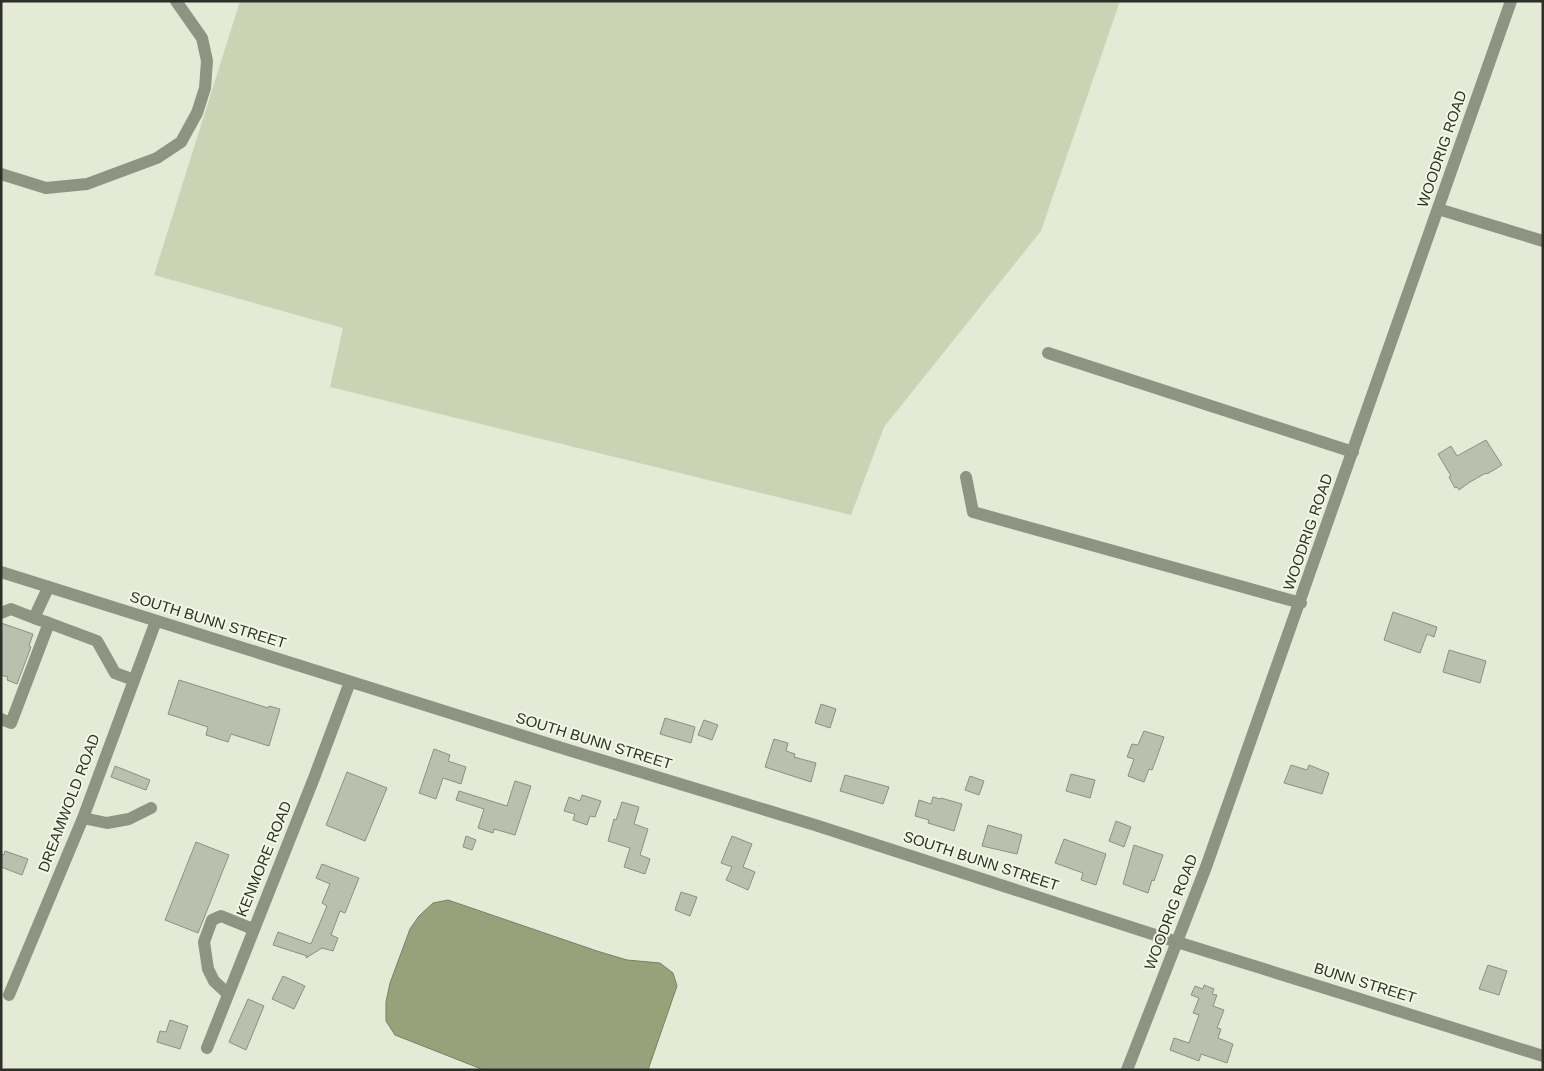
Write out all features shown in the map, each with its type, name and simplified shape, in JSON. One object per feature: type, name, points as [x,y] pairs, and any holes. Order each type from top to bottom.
[{"type":"street","points":[[1,174],[46,188],[87,184],[157,158],[181,142],[197,113],[205,88],[207,60],[202,38],[176,1]]},
{"type":"street","name":"WOODRIG ROAD","points":[[1127,1070],[1206,867],[1301,603],[1511,1]]},
{"type":"street","points":[[1438,209],[1543,241]]},
{"type":"street","points":[[1048,353],[1353,452]]},
{"type":"street","points":[[966,477],[973,512],[1301,603]]},
{"type":"street","name":"SOUTH BUNN STREET","points":[[1,572],[815,825],[1177,942]]},
{"type":"street","points":[[34,618],[48,588]]},
{"type":"street","points":[[1,613],[11,609],[97,641],[116,673],[134,680]]},
{"type":"street","name":"DREAMWOLD ROAD","points":[[9,995],[82,818],[156,621]]},
{"type":"street","points":[[1,719],[12,723],[49,623]]},
{"type":"street","name":"KENMORE ROAD","points":[[207,1048],[350,682]]},
{"type":"street","points":[[82,818],[107,823],[129,819],[152,808]]},
{"type":"street","points":[[228,994],[214,981],[208,969],[204,942],[207,931],[212,920],[221,916],[253,928]]},
{"type":"street","name":"BUNN STREET","points":[[1177,942],[1543,1056]]},
{"type":"shaded area","points":[[240,1],[1120,1],[1041,231],[884,427],[851,515],[330,387],[343,328],[154,275]]},
{"type":"shaded area","points":[[448,900],[627,960],[660,963],[673,973],[677,986],[648,1070],[484,1070],[395,1035],[386,1021],[386,1002],[390,983],[410,929],[419,916],[433,903]]},
{"type":"building","points":[[1486,440],[1502,465],[1459,490],[1457,487],[1455,488],[1449,477],[1451,476],[1438,454],[1451,446],[1457,456]]},
{"type":"building","points":[[1393,612],[1437,627],[1434,637],[1427,634],[1420,653],[1384,640]]},
{"type":"building","points":[[1,623],[33,634],[29,646],[31,647],[17,684],[7,680],[8,677],[1,675]]},
{"type":"building","points":[[1449,650],[1486,661],[1480,683],[1443,672]]},
{"type":"building","points":[[179,680],[268,708],[269,706],[280,709],[269,746],[231,734],[228,742],[206,735],[208,727],[168,714]]},
{"type":"building","points":[[821,704],[836,709],[830,728],[815,723]]},
{"type":"building","points":[[665,718],[695,727],[691,743],[660,734]]},
{"type":"building","points":[[704,720],[718,725],[712,740],[698,735]]},
{"type":"building","points":[[1144,731],[1164,737],[1152,770],[1149,769],[1144,782],[1128,776],[1134,759],[1127,757],[1132,744],[1138,745]]},
{"type":"building","points":[[774,739],[788,743],[786,751],[795,754],[794,757],[816,763],[811,782],[765,767]]},
{"type":"building","points":[[434,749],[450,755],[448,761],[466,767],[461,784],[443,778],[436,799],[419,793]]},
{"type":"building","points":[[1291,765],[1307,770],[1309,765],[1329,773],[1322,794],[1284,783]]},
{"type":"building","points":[[115,766],[150,780],[146,790],[111,777]]},
{"type":"building","points":[[347,772],[387,788],[365,841],[326,825]]},
{"type":"building","points":[[1071,774],[1095,780],[1090,798],[1066,791]]},
{"type":"building","points":[[845,775],[889,787],[883,804],[840,791]]},
{"type":"building","points":[[970,776],[984,781],[979,795],[965,790]]},
{"type":"building","points":[[515,781],[531,786],[515,835],[494,829],[493,833],[478,828],[484,809],[456,800],[459,791],[507,806]]},
{"type":"building","points":[[582,795],[601,801],[595,817],[590,816],[587,825],[573,820],[575,814],[564,811],[569,797],[580,801]]},
{"type":"building","points":[[933,797],[962,804],[954,831],[928,823],[929,820],[915,816],[919,800],[931,804]]},
{"type":"building","points":[[622,802],[639,807],[634,824],[648,829],[640,855],[650,859],[645,874],[624,867],[630,848],[608,841],[614,819],[616,820]]},
{"type":"building","points":[[1116,821],[1131,827],[1124,847],[1109,841]]},
{"type":"building","points":[[988,825],[1022,835],[1017,854],[982,846]]},
{"type":"building","points":[[466,836],[476,840],[472,850],[463,847]]},
{"type":"building","points":[[732,836],[752,844],[743,867],[755,872],[748,890],[726,880],[732,867],[721,863]]},
{"type":"building","points":[[1064,839],[1106,854],[1096,885],[1081,880],[1083,873],[1055,863]]},
{"type":"building","points":[[196,842],[229,855],[198,933],[165,920]]},
{"type":"building","points":[[1134,845],[1163,855],[1148,893],[1123,884]]},
{"type":"building","points":[[5,851],[28,859],[22,875],[1,867],[1,854],[4,855]]},
{"type":"building","points":[[322,864],[359,878],[345,913],[340,911],[331,935],[338,938],[333,951],[322,948],[306,958],[307,956],[273,945],[278,932],[311,944],[327,906],[322,903],[330,884],[316,878]]},
{"type":"building","points":[[681,892],[697,897],[690,916],[675,910]]},
{"type":"building","points":[[1488,965],[1507,971],[1499,995],[1479,989]]},
{"type":"building","points":[[283,976],[305,986],[294,1009],[272,999]]},
{"type":"building","points":[[1204,985],[1214,989],[1212,994],[1217,995],[1213,1006],[1224,1010],[1217,1028],[1221,1029],[1218,1038],[1233,1044],[1227,1063],[1201,1054],[1199,1061],[1170,1050],[1174,1038],[1189,1043],[1199,1015],[1193,1013],[1199,998],[1191,995],[1195,986],[1203,989]]},
{"type":"building","points":[[248,999],[264,1006],[246,1050],[229,1042]]},
{"type":"building","points":[[170,1020],[188,1026],[180,1049],[157,1042],[160,1031],[166,1032]]}]
